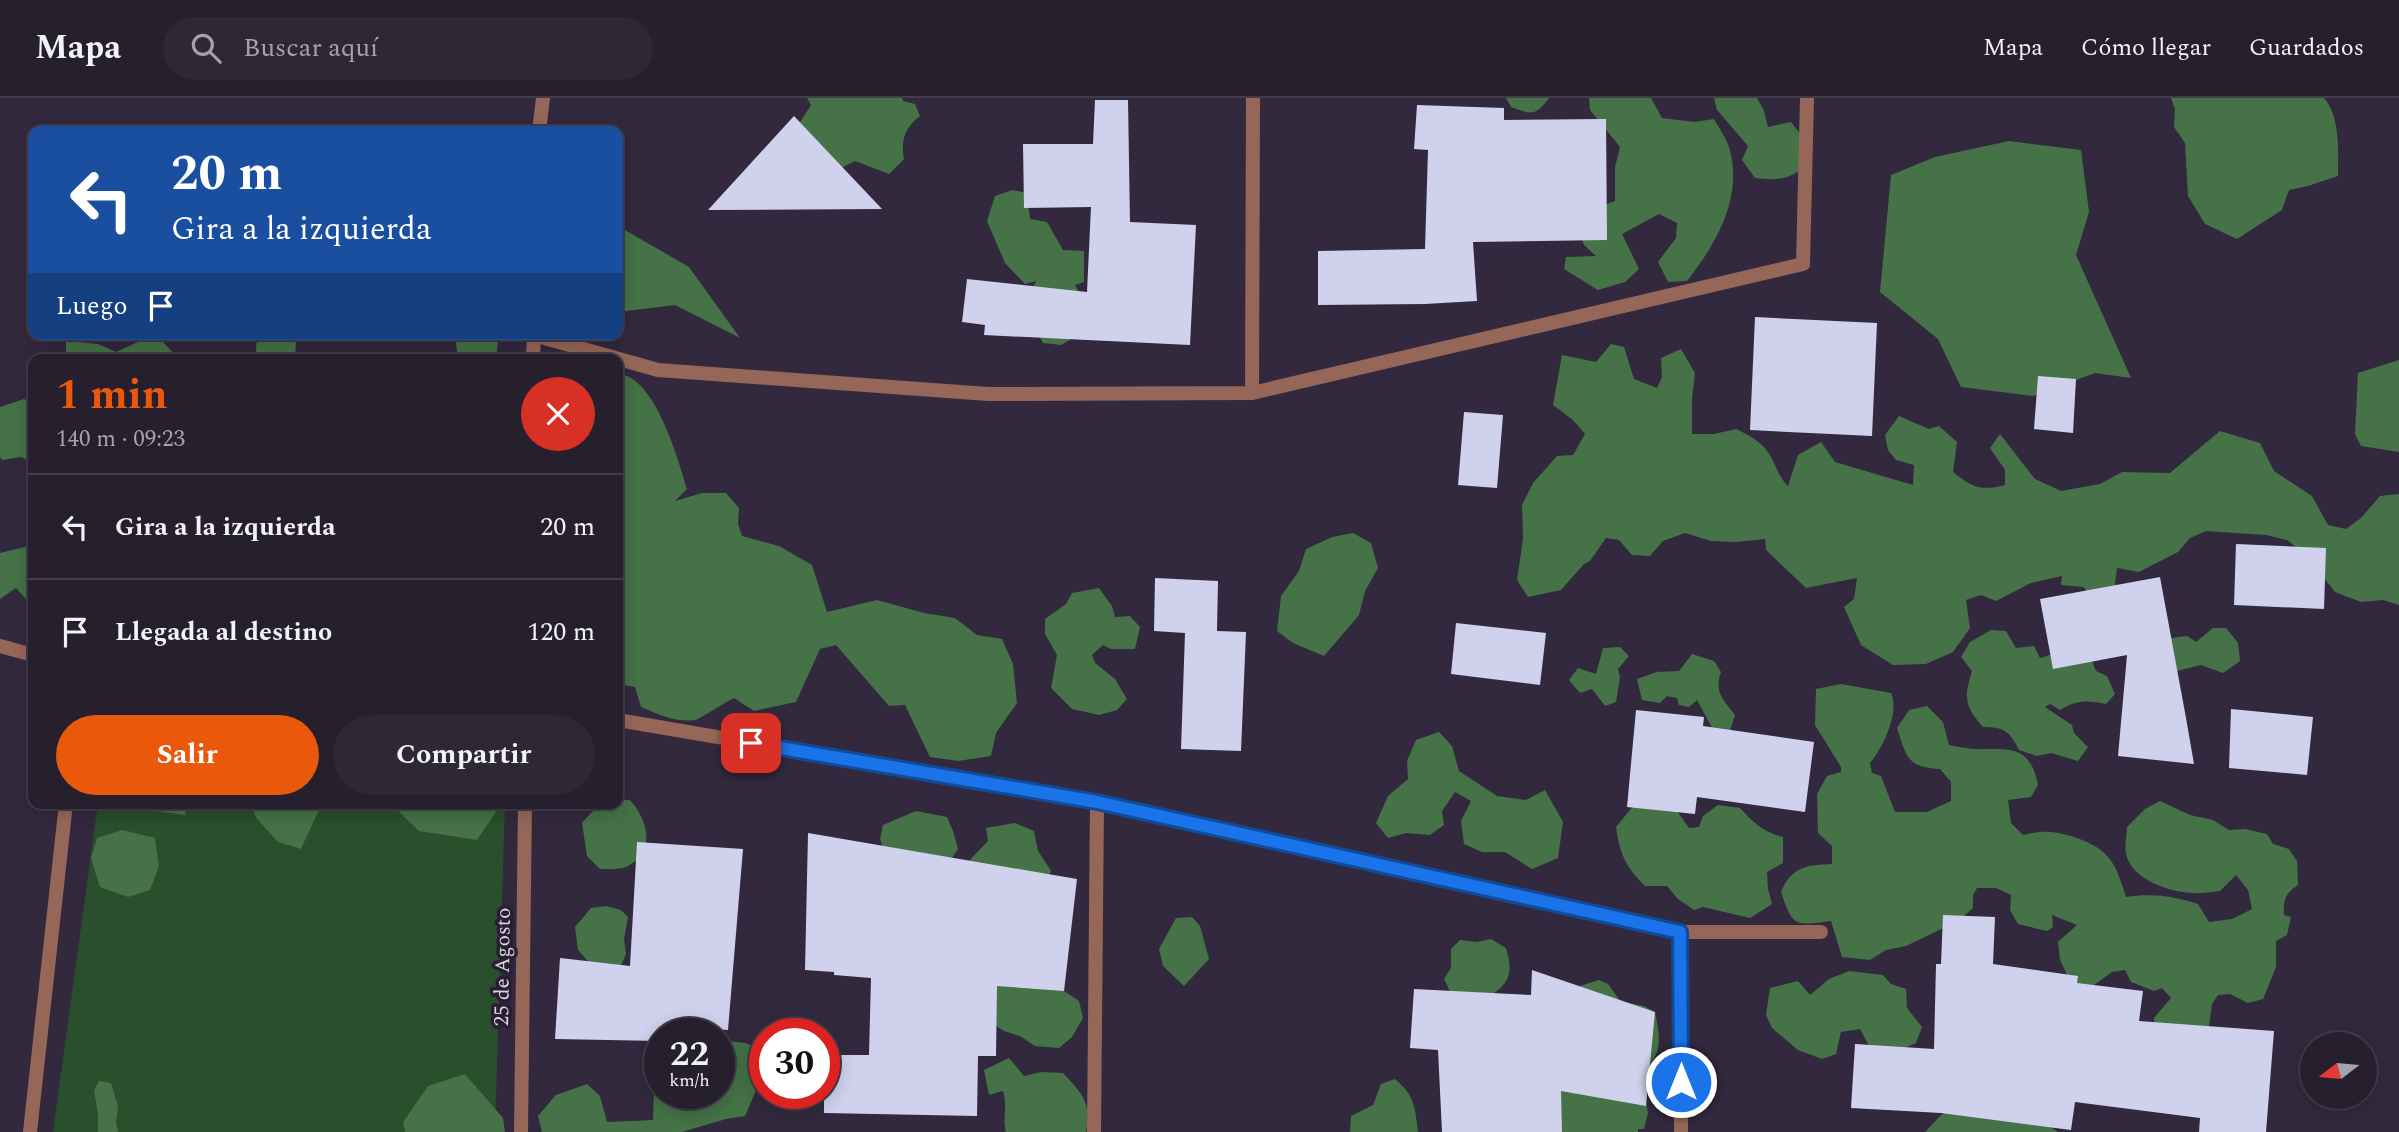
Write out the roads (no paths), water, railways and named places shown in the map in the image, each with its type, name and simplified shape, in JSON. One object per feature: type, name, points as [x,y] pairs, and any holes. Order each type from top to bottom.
[{"type":"street","points":[[540,126],[543,98]]},
{"type":"street","points":[[1252,393],[1253,98]]},
{"type":"street","points":[[623,360],[658,370],[988,394],[1252,393],[1803,264],[1807,98]]},
{"type":"street","points":[[552,340],[601,354]]},
{"type":"street","points":[[0,646],[28,654]]},
{"type":"street","points":[[623,721],[1097,802],[1680,932],[1821,932]]},
{"type":"street","points":[[1094,1132],[1097,802]]},
{"type":"street","points":[[30,1132],[65,809]]},
{"type":"street","name":"25 de Agosto","points":[[520,1132],[525,809]]},
{"type":"street","points":[[1680,932],[1681,1132]]}]
